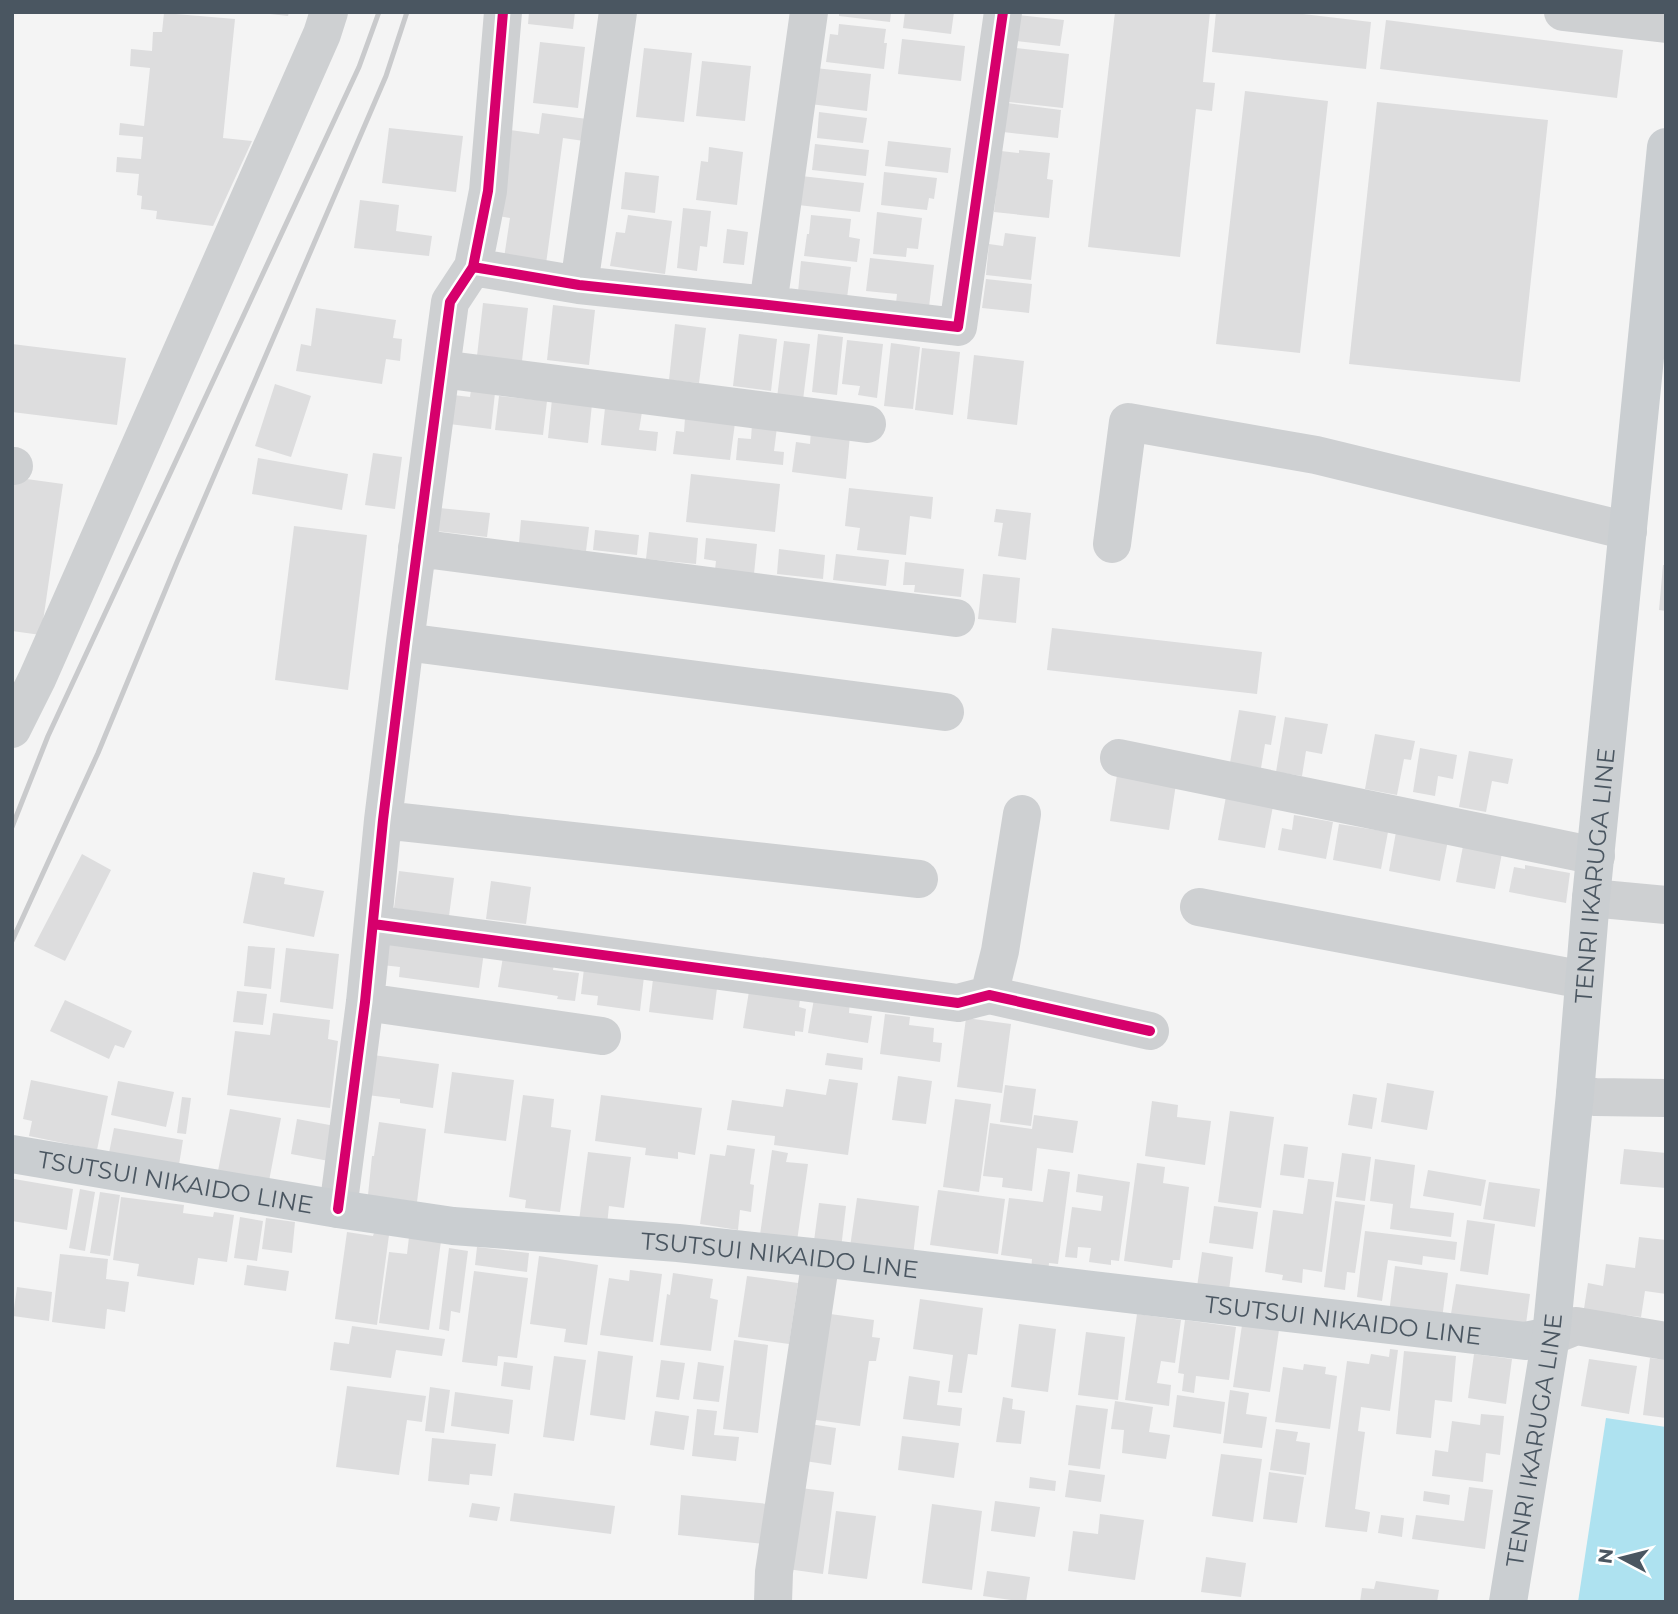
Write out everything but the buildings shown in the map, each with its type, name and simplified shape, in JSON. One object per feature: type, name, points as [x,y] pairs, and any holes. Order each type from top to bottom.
[{"type":"main road","name":"TENRI IKARUGA LINE","points":[[1508,1602],[1551,1336],[1591,898],[1666,147]]},
{"type":"main road","name":"TSUTSUI NIKAIDO LINE","points":[[12,1154],[453,1226],[678,1243],[821,1258],[1525,1340],[1551,1336]]},
{"type":"street","points":[[12,729],[42,667],[329,12]]},
{"type":"street","points":[[338,1209],[365,1002],[383,820],[450,302],[473,267],[488,191],[503,12]]},
{"type":"street","points":[[579,285],[618,12]]},
{"type":"street","points":[[768,305],[809,12]]},
{"type":"street","points":[[473,267],[579,285],[958,327],[1003,12]]},
{"type":"street","points":[[1563,12],[1666,24]]},
{"type":"street","points":[[441,369],[867,424]]},
{"type":"street","points":[[1112,544],[1128,422],[1316,455],[1628,531]]},
{"type":"street","points":[[417,548],[956,618]]},
{"type":"street","points":[[405,642],[945,712]]},
{"type":"street","points":[[1119,758],[1597,856]]},
{"type":"street","points":[[989,995],[1000,951],[1022,814]]},
{"type":"street","points":[[383,820],[919,879]]},
{"type":"street","points":[[1591,898],[1666,905]]},
{"type":"street","points":[[1199,907],[1584,981]]},
{"type":"street","points":[[373,924],[958,1003],[989,995],[1150,1031]]},
{"type":"street","points":[[365,1002],[602,1036]]},
{"type":"street","points":[[1575,1094],[1595,1097],[1666,1098]]},
{"type":"street","points":[[773,1602],[774,1572],[821,1258]]},
{"type":"street","points":[[1551,1336],[1576,1326],[1666,1341]]},
{"type":"water","points":[[1606,1418],[1666,1427],[1666,1602],[1578,1602]]},
{"type":"railway","points":[[12,827],[48,736],[359,67],[379,12]]},
{"type":"railway","points":[[12,941],[98,753],[386,76],[407,12]]},
{"type":"cycle path","points":[[338,1209],[365,1002],[383,820],[450,302],[473,267],[488,191],[503,12]]},
{"type":"cycle path","points":[[473,267],[579,285],[958,327],[1003,12]]},
{"type":"cycle path","points":[[373,924],[958,1003],[989,995],[1150,1031]]}]
